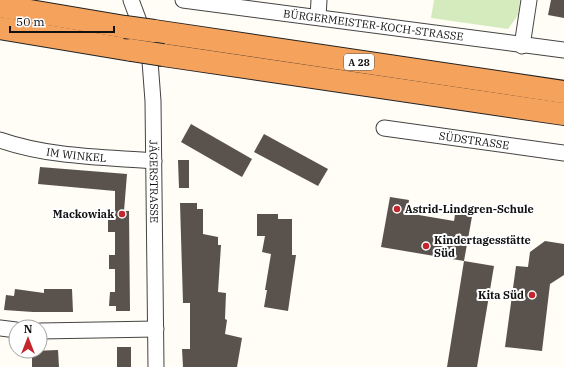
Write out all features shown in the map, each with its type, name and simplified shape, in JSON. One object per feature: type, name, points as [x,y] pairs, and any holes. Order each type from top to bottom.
[{"type":"highway","name":"A 28","points":[[0,6],[125,27],[564,92]]},
{"type":"highway","name":"A 28","points":[[0,28],[163,55],[564,114]]},
{"type":"street","name":"JÄGERSTRASSE","points":[[131,0],[149,48],[153,101],[156,367]]},
{"type":"street","name":"BÜRGERMEISTER-KOCH-STRASSE","points":[[183,0],[318,17],[522,46],[564,50]]},
{"type":"street","points":[[318,17],[319,0]]},
{"type":"street","points":[[522,46],[529,0]]},
{"type":"street","name":"SÜDSTRASSE","points":[[384,128],[564,153]]},
{"type":"street","name":"IM WINKEL","points":[[0,140],[24,148],[75,156],[154,161]]},
{"type":"street","points":[[48,331],[156,329]]},
{"type":"green space","points":[[434,0],[520,0],[518,15],[508,29],[431,18]]},
{"type":"building","points":[[551,0],[564,0],[564,18],[548,15]]},
{"type":"building","points":[[191,124],[252,159],[242,177],[181,142]]},
{"type":"building","points":[[264,134],[328,169],[318,186],[254,152]]},
{"type":"building","points":[[178,160],[189,160],[189,188],[179,188]]},
{"type":"building","points":[[40,167],[127,174],[124,211],[129,211],[130,311],[116,311],[116,306],[109,306],[110,292],[115,292],[115,269],[109,269],[109,255],[115,255],[115,232],[108,232],[108,218],[115,218],[115,191],[38,184]]},
{"type":"building","points":[[390,197],[409,200],[407,213],[454,221],[456,208],[473,211],[464,261],[381,247]]},
{"type":"building","points":[[180,203],[197,203],[197,209],[203,209],[203,234],[218,237],[218,245],[221,245],[218,292],[226,293],[225,319],[227,320],[225,334],[242,338],[237,367],[183,367],[182,349],[190,349],[190,303],[183,303]]},
{"type":"building","points":[[257,214],[278,214],[278,219],[292,219],[292,255],[296,255],[288,311],[264,307],[267,290],[265,290],[271,254],[262,252],[265,236],[257,236]]},
{"type":"building","points":[[545,241],[564,244],[564,275],[550,284],[542,351],[505,347],[516,266],[528,267],[530,252]]},
{"type":"building","points":[[464,261],[494,266],[477,367],[447,367]]},
{"type":"building","points":[[15,289],[44,293],[44,289],[72,289],[73,312],[4,310],[6,295],[14,296]]},
{"type":"building","points":[[117,347],[131,347],[131,367],[117,367]]},
{"type":"building","points":[[48,350],[58,350],[59,367],[32,367],[32,359],[48,359]]},
{"type":"place","name":"Astrid-Lindgren-Schule","points":[[397,209]]},
{"type":"place","name":"Mackowiak","points":[[122,214]]},
{"type":"place","name":"Kindertagesstätte Süd","points":[[426,246]]},
{"type":"place","name":"Kita Süd","points":[[532,295]]}]
